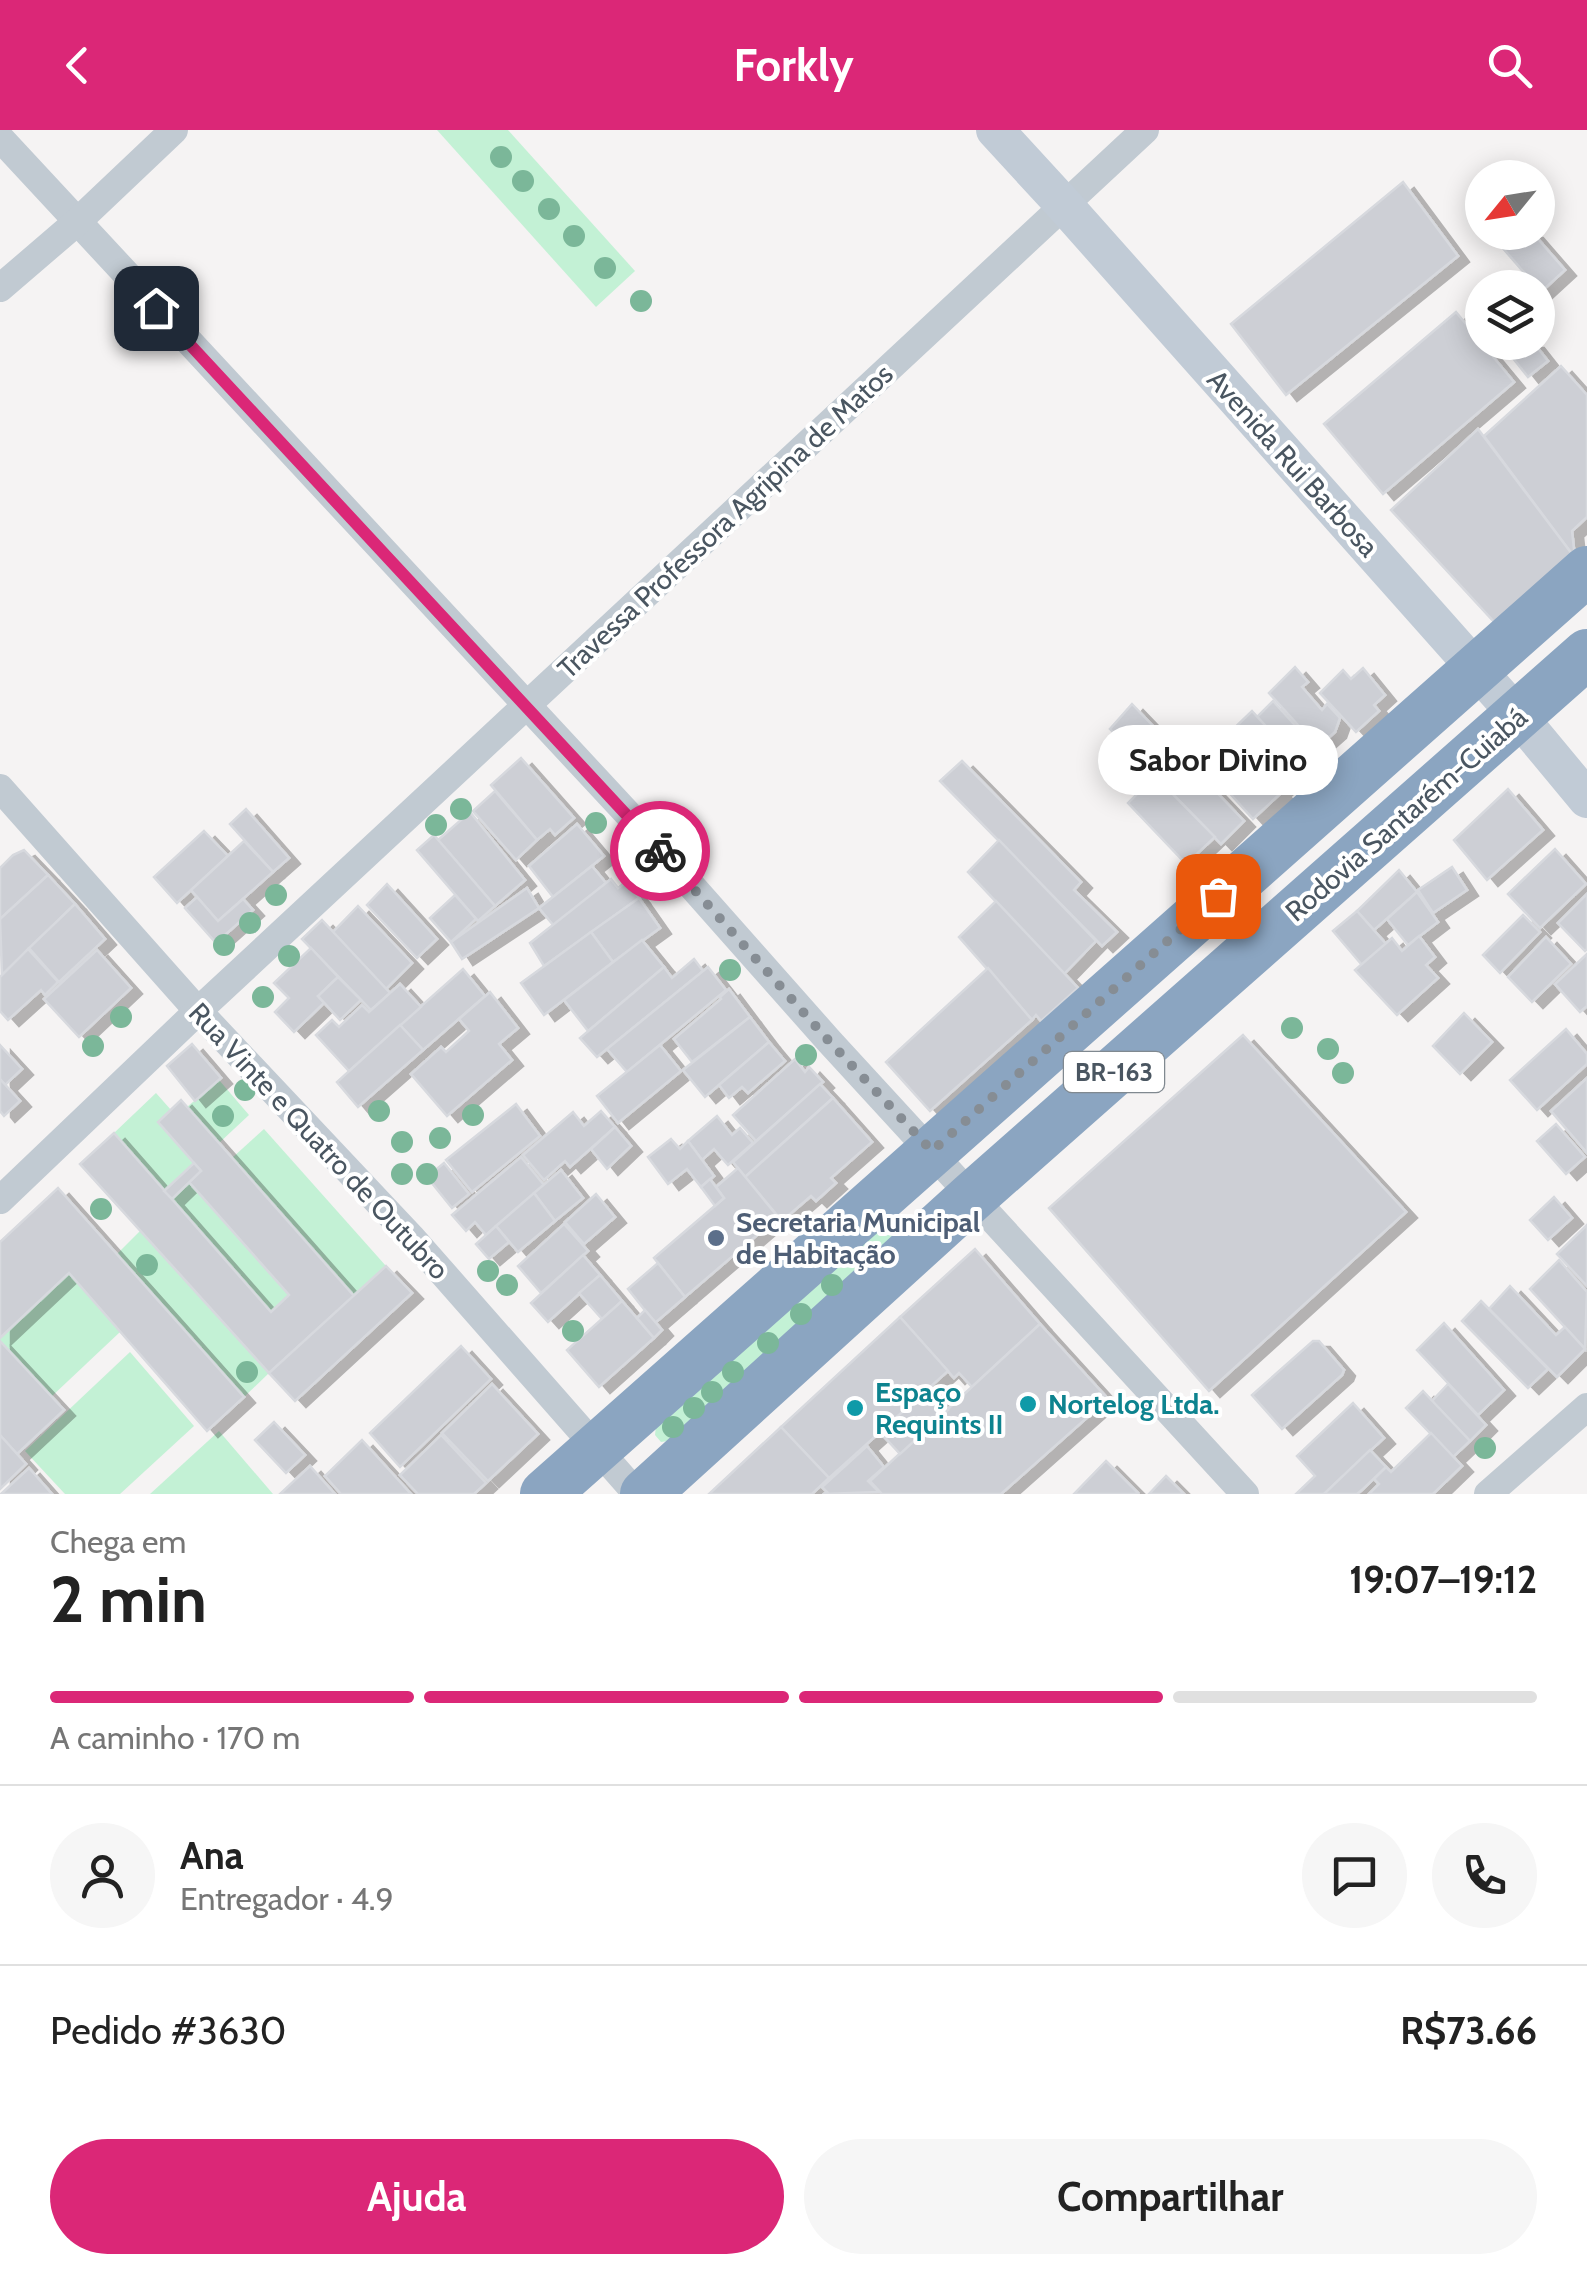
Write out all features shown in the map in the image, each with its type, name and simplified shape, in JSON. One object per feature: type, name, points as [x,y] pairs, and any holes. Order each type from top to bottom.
[{"type":"highway","name":"BR-163","points":[[546,1494],[1587,571]]},
{"type":"highway","name":"Rodovia Santarém-Cuiabá","points":[[641,1494],[972,1196],[1587,654]]},
{"type":"main road","name":"Avenida Rui Barbosa","points":[[995,130],[1518,716],[1587,799]]},
{"type":"street","points":[[0,288],[174,130]]},
{"type":"street","name":"Travessa Professora Agripina de Matos","points":[[0,1200],[1145,130]]},
{"type":"street","points":[[0,138],[627,813],[828,1040],[1244,1494]]},
{"type":"street","name":"Rua Vinte e Quatro de Outubro","points":[[0,788],[198,1011],[411,1237],[596,1449],[641,1494]]},
{"type":"street","points":[[1488,1494],[1587,1407]]},
{"type":"green space","points":[[437,130],[508,130],[635,271],[596,307]]},
{"type":"green space","points":[[219,1080],[249,1115],[219,1143],[187,1107]]},
{"type":"green space","points":[[156,1093],[171,1110],[158,1122],[194,1163],[164,1191],[114,1133]]},
{"type":"green space","points":[[264,1129],[386,1266],[354,1296],[232,1158]]},
{"type":"green space","points":[[189,1182],[289,1295],[271,1312],[172,1199]]},
{"type":"green space","points":[[888,1217],[898,1217],[904,1224],[902,1234],[668,1441],[661,1442],[655,1435],[656,1426]]},
{"type":"green space","points":[[141,1230],[269,1373],[244,1397],[117,1254]]},
{"type":"green space","points":[[69,1273],[120,1332],[51,1397],[0,1338]]},
{"type":"green space","points":[[130,1352],[194,1426],[120,1494],[65,1494],[25,1451]]},
{"type":"green space","points":[[219,1431],[273,1494],[150,1494]]},
{"type":"building","points":[[1403,182],[1458,256],[1286,395],[1231,324]]},
{"type":"building","points":[[1504,250],[1548,250],[1565,270],[1555,279],[1555,270],[1522,270]]},
{"type":"building","points":[[1456,312],[1465,323],[1465,360],[1496,360],[1514,382],[1383,494],[1324,424]]},
{"type":"building","points":[[1514,360],[1547,360],[1548,361],[1528,377]]},
{"type":"building","points":[[1561,366],[1587,395],[1587,517],[1572,531],[1575,558],[1484,436]]},
{"type":"building","points":[[1478,429],[1575,558],[1496,624],[1391,510]]},
{"type":"building","points":[[1295,667],[1308,682],[1302,687],[1322,710],[1327,704],[1340,718],[1335,732],[1318,747],[1269,693]]},
{"type":"building","points":[[1363,668],[1385,695],[1374,705],[1379,711],[1356,732],[1320,693],[1343,670],[1351,679]]},
{"type":"building","points":[[1273,701],[1320,753],[1304,768],[1257,717]]},
{"type":"building","points":[[1132,704],[1244,821],[1221,844],[1110,729]]},
{"type":"building","points":[[1252,711],[1304,768],[1279,791],[1228,734]]},
{"type":"building","points":[[1224,729],[1281,793],[1253,819],[1196,756]]},
{"type":"building","points":[[521,758],[574,818],[555,835],[550,829],[537,840],[491,785]]},
{"type":"building","points":[[962,761],[1081,882],[1074,890],[1117,932],[1102,946],[940,781]]},
{"type":"building","points":[[1155,776],[1215,837],[1186,864],[1128,803]]},
{"type":"building","points":[[1508,789],[1543,830],[1487,880],[1454,840]]},
{"type":"building","points":[[495,791],[537,840],[516,860],[473,811]]},
{"type":"building","points":[[246,809],[289,858],[273,872],[230,824]]},
{"type":"building","points":[[470,812],[525,880],[495,906],[438,840]]},
{"type":"building","points":[[577,824],[604,856],[553,897],[529,866]]},
{"type":"building","points":[[204,831],[228,856],[177,903],[154,877]]},
{"type":"building","points":[[434,835],[495,906],[478,921],[417,850]]},
{"type":"building","points":[[999,840],[1096,941],[1064,974],[968,872]]},
{"type":"building","points":[[244,841],[273,872],[218,921],[191,890]]},
{"type":"building","points":[[1555,849],[1586,884],[1540,928],[1508,894]]},
{"type":"building","points":[[24,850],[48,875],[0,919],[0,868]]},
{"type":"building","points":[[592,866],[606,883],[554,926],[539,908]]},
{"type":"building","points":[[1452,867],[1467,890],[1433,913],[1418,890]]},
{"type":"building","points":[[1399,870],[1417,892],[1374,930],[1357,911]]},
{"type":"building","points":[[48,875],[75,904],[2,975],[0,919]]},
{"type":"building","points":[[611,879],[618,888],[627,882],[639,898],[544,966],[530,943]]},
{"type":"building","points":[[387,884],[437,939],[417,958],[367,905]]},
{"type":"building","points":[[527,888],[539,908],[462,959],[451,942]]},
{"type":"building","points":[[1417,892],[1438,922],[1408,945],[1387,919]]},
{"type":"building","points":[[1587,894],[1587,949],[1585,951],[1558,923]]},
{"type":"building","points":[[455,895],[476,919],[451,942],[430,918]]},
{"type":"building","points":[[197,897],[218,921],[243,899],[253,910],[216,943],[185,908]]},
{"type":"building","points":[[639,898],[660,928],[613,962],[591,932]]},
{"type":"building","points":[[996,901],[1078,988],[1041,1021],[1036,1015],[1032,1020],[959,937]]},
{"type":"building","points":[[75,904],[105,939],[59,982],[29,948]]},
{"type":"building","points":[[358,906],[412,963],[386,989],[333,932]]},
{"type":"building","points":[[1357,911],[1386,944],[1362,965],[1333,931]]},
{"type":"building","points":[[1523,915],[1540,932],[1500,973],[1483,955]]},
{"type":"building","points":[[322,920],[390,993],[371,1010],[302,939]]},
{"type":"building","points":[[591,932],[613,962],[544,1015],[521,983]]},
{"type":"building","points":[[1419,936],[1435,957],[1426,965],[1438,978],[1397,1015],[1355,970],[1392,938],[1402,951]]},
{"type":"building","points":[[1546,937],[1571,964],[1532,1002],[1508,977]]},
{"type":"building","points":[[642,940],[664,967],[588,1031],[564,1000]]},
{"type":"building","points":[[311,948],[338,977],[318,996],[324,1003],[294,1032],[275,1012],[289,998],[274,983]]},
{"type":"building","points":[[28,949],[58,982],[45,995],[41,990],[8,1020],[0,1011],[0,977]]},
{"type":"building","points":[[97,950],[131,988],[79,1037],[44,999]]},
{"type":"building","points":[[1587,954],[1587,1006],[1580,1012],[1555,984]]},
{"type":"building","points":[[694,959],[703,971],[597,1057],[580,1038],[664,967],[672,978]]},
{"type":"building","points":[[708,967],[726,990],[627,1072],[607,1049]]},
{"type":"building","points":[[988,968],[1032,1020],[930,1111],[886,1062]]},
{"type":"building","points":[[463,969],[485,996],[423,1050],[400,1025]]},
{"type":"building","points":[[338,977],[361,1000],[340,1020],[318,996]]},
{"type":"building","points":[[400,984],[421,1007],[349,1071],[316,1035],[332,1020],[339,1027],[362,1005],[369,1012]]},
{"type":"building","points":[[729,989],[750,1017],[692,1062],[674,1039]]},
{"type":"building","points":[[490,992],[518,1028],[499,1044],[512,1060],[447,1116],[411,1074],[441,1047],[446,1052],[469,1031],[459,1019]]},
{"type":"building","points":[[1464,1013],[1492,1042],[1460,1074],[1433,1046]]},
{"type":"building","points":[[750,1017],[769,1042],[705,1097],[683,1070]]},
{"type":"building","points":[[400,1025],[423,1050],[358,1107],[337,1082]]},
{"type":"building","points":[[1566,1029],[1587,1054],[1587,1064],[1537,1110],[1510,1080]]},
{"type":"building","points":[[1243,1035],[1406,1212],[1209,1391],[1049,1208]]},
{"type":"building","points":[[769,1042],[785,1061],[748,1093],[742,1087],[729,1098],[719,1085]]},
{"type":"building","points":[[192,1044],[221,1078],[195,1101],[167,1066]]},
{"type":"building","points":[[0,1045],[22,1069],[5,1085],[0,1079]]},
{"type":"building","points":[[660,1045],[681,1071],[618,1123],[597,1096]]},
{"type":"building","points":[[795,1059],[805,1072],[809,1067],[823,1082],[756,1141],[733,1115]]},
{"type":"building","points":[[1587,1078],[1587,1153],[1551,1111]]},
{"type":"building","points":[[0,1079],[20,1101],[4,1116],[0,1111]]},
{"type":"building","points":[[820,1084],[833,1098],[745,1177],[733,1162]]},
{"type":"building","points":[[833,1098],[872,1142],[831,1178],[836,1183],[816,1201],[811,1196],[782,1221],[745,1177]]},
{"type":"building","points":[[181,1100],[354,1296],[269,1373],[80,1164],[114,1133],[271,1312],[289,1295],[189,1182],[201,1171],[158,1122]]},
{"type":"building","points":[[516,1104],[540,1136],[472,1192],[446,1160]]},
{"type":"building","points":[[601,1111],[615,1127],[570,1167],[565,1161],[544,1180],[523,1155],[573,1112],[584,1126]]},
{"type":"building","points":[[717,1116],[732,1135],[740,1128],[753,1143],[728,1165],[714,1149],[702,1160],[688,1141]]},
{"type":"building","points":[[1556,1124],[1585,1157],[1566,1174],[1537,1141]]},
{"type":"building","points":[[615,1127],[631,1146],[607,1169],[591,1149]]},
{"type":"building","points":[[671,1139],[680,1149],[688,1141],[714,1176],[701,1187],[687,1169],[668,1184],[648,1157]]},
{"type":"building","points":[[521,1157],[544,1185],[486,1235],[475,1222],[466,1231],[452,1215]]},
{"type":"building","points":[[194,1163],[201,1171],[172,1199],[164,1191]]},
{"type":"building","points":[[444,1163],[469,1194],[452,1208],[427,1177]]},
{"type":"building","name":"Secretaria Municipal de Habitação","points":[[738,1168],[778,1217],[685,1297],[654,1258],[724,1198],[716,1187]]},
{"type":"building","points":[[561,1170],[583,1198],[555,1221],[534,1193]]},
{"type":"building","points":[[710,1179],[724,1198],[715,1206],[701,1187]]},
{"type":"building","points":[[58,1188],[244,1397],[207,1431],[69,1273],[0,1338],[0,1242]]},
{"type":"building","points":[[534,1193],[555,1221],[518,1252],[496,1226]]},
{"type":"building","points":[[596,1194],[615,1217],[584,1244],[565,1222]]},
{"type":"building","points":[[1554,1197],[1572,1218],[1548,1240],[1530,1220]]},
{"type":"building","points":[[564,1224],[588,1251],[541,1293],[518,1266]]},
{"type":"building","points":[[1587,1225],[1587,1286],[1557,1254]]},
{"type":"building","points":[[496,1226],[509,1242],[489,1259],[476,1244]]},
{"type":"building","points":[[975,1249],[1040,1324],[972,1387],[959,1373],[954,1378],[900,1317]]},
{"type":"building","points":[[583,1255],[600,1275],[548,1322],[531,1303]]},
{"type":"building","points":[[1559,1260],[1587,1292],[1585,1349],[1530,1289]]},
{"type":"building","points":[[658,1263],[685,1297],[655,1323],[628,1289]]},
{"type":"building","points":[[386,1266],[412,1293],[295,1401],[269,1373]]},
{"type":"building","points":[[600,1275],[622,1301],[602,1319],[579,1293]]},
{"type":"building","points":[[1510,1286],[1556,1335],[1565,1327],[1585,1349],[1557,1377],[1489,1309]]},
{"type":"building","points":[[622,1301],[654,1338],[599,1387],[567,1350]]},
{"type":"building","points":[[1481,1301],[1548,1369],[1528,1388],[1462,1321]]},
{"type":"building","points":[[645,1310],[662,1330],[654,1338],[637,1318]]},
{"type":"building","name":"Espaço Requints II","points":[[900,1317],[948,1371],[829,1478],[781,1427]]},
{"type":"building","points":[[1444,1323],[1504,1390],[1478,1415],[1417,1350]]},
{"type":"building","name":"Nortelog Ltda.","points":[[1040,1324],[1108,1399],[1001,1494],[882,1494],[870,1481]]},
{"type":"building","points":[[0,1341],[64,1410],[17,1454],[0,1435]]},
{"type":"building","points":[[1313,1341],[1319,1341],[1344,1370],[1282,1429],[1252,1395]]},
{"type":"building","points":[[461,1346],[491,1379],[400,1467],[370,1433]]},
{"type":"building","points":[[492,1384],[538,1434],[488,1481],[442,1433]]},
{"type":"building","points":[[1448,1384],[1486,1425],[1470,1441],[1432,1401]]},
{"type":"building","points":[[929,1388],[948,1410],[900,1454],[880,1432]]},
{"type":"building","points":[[1423,1391],[1470,1441],[1453,1457],[1406,1408]]},
{"type":"building","points":[[1353,1403],[1384,1438],[1324,1494],[1296,1494],[1315,1476],[1297,1456]]},
{"type":"building","points":[[274,1422],[305,1455],[286,1473],[255,1440]]},
{"type":"building","points":[[781,1427],[829,1478],[812,1494],[709,1494]]},
{"type":"building","points":[[1431,1433],[1462,1466],[1433,1494],[1369,1494],[1379,1484],[1374,1479],[1386,1467],[1391,1472]]},
{"type":"building","points":[[0,1435],[26,1464],[0,1489]]},
{"type":"building","points":[[441,1435],[486,1483],[474,1494],[418,1494],[400,1475]]},
{"type":"building","points":[[362,1440],[411,1494],[341,1494],[325,1476]]},
{"type":"building","points":[[867,1446],[884,1467],[868,1481],[879,1492],[824,1494],[827,1492],[822,1487]]},
{"type":"building","points":[[1370,1450],[1386,1467],[1363,1489],[1357,1494],[1324,1494]]},
{"type":"building","points":[[1106,1461],[1138,1493],[1074,1494]]},
{"type":"building","points":[[310,1466],[335,1494],[280,1494]]},
{"type":"building","points":[[29,1468],[52,1494],[1,1494]]},
{"type":"building","points":[[1166,1476],[1184,1494],[1149,1494]]},
{"type":"way so far","points":[[660,851],[932,1151],[1218,896]]},
{"type":"place","name":"Sabor Divino","points":[[1218,896]]},
{"type":"place","name":"Secretaria Municipal de Habitação","points":[[716,1238]]},
{"type":"place","name":"Nortelog Ltda.","points":[[1028,1404]]},
{"type":"place","name":"Espaço Requints II","points":[[855,1408]]},
{"type":"route","points":[[156,308],[660,851]]}]
